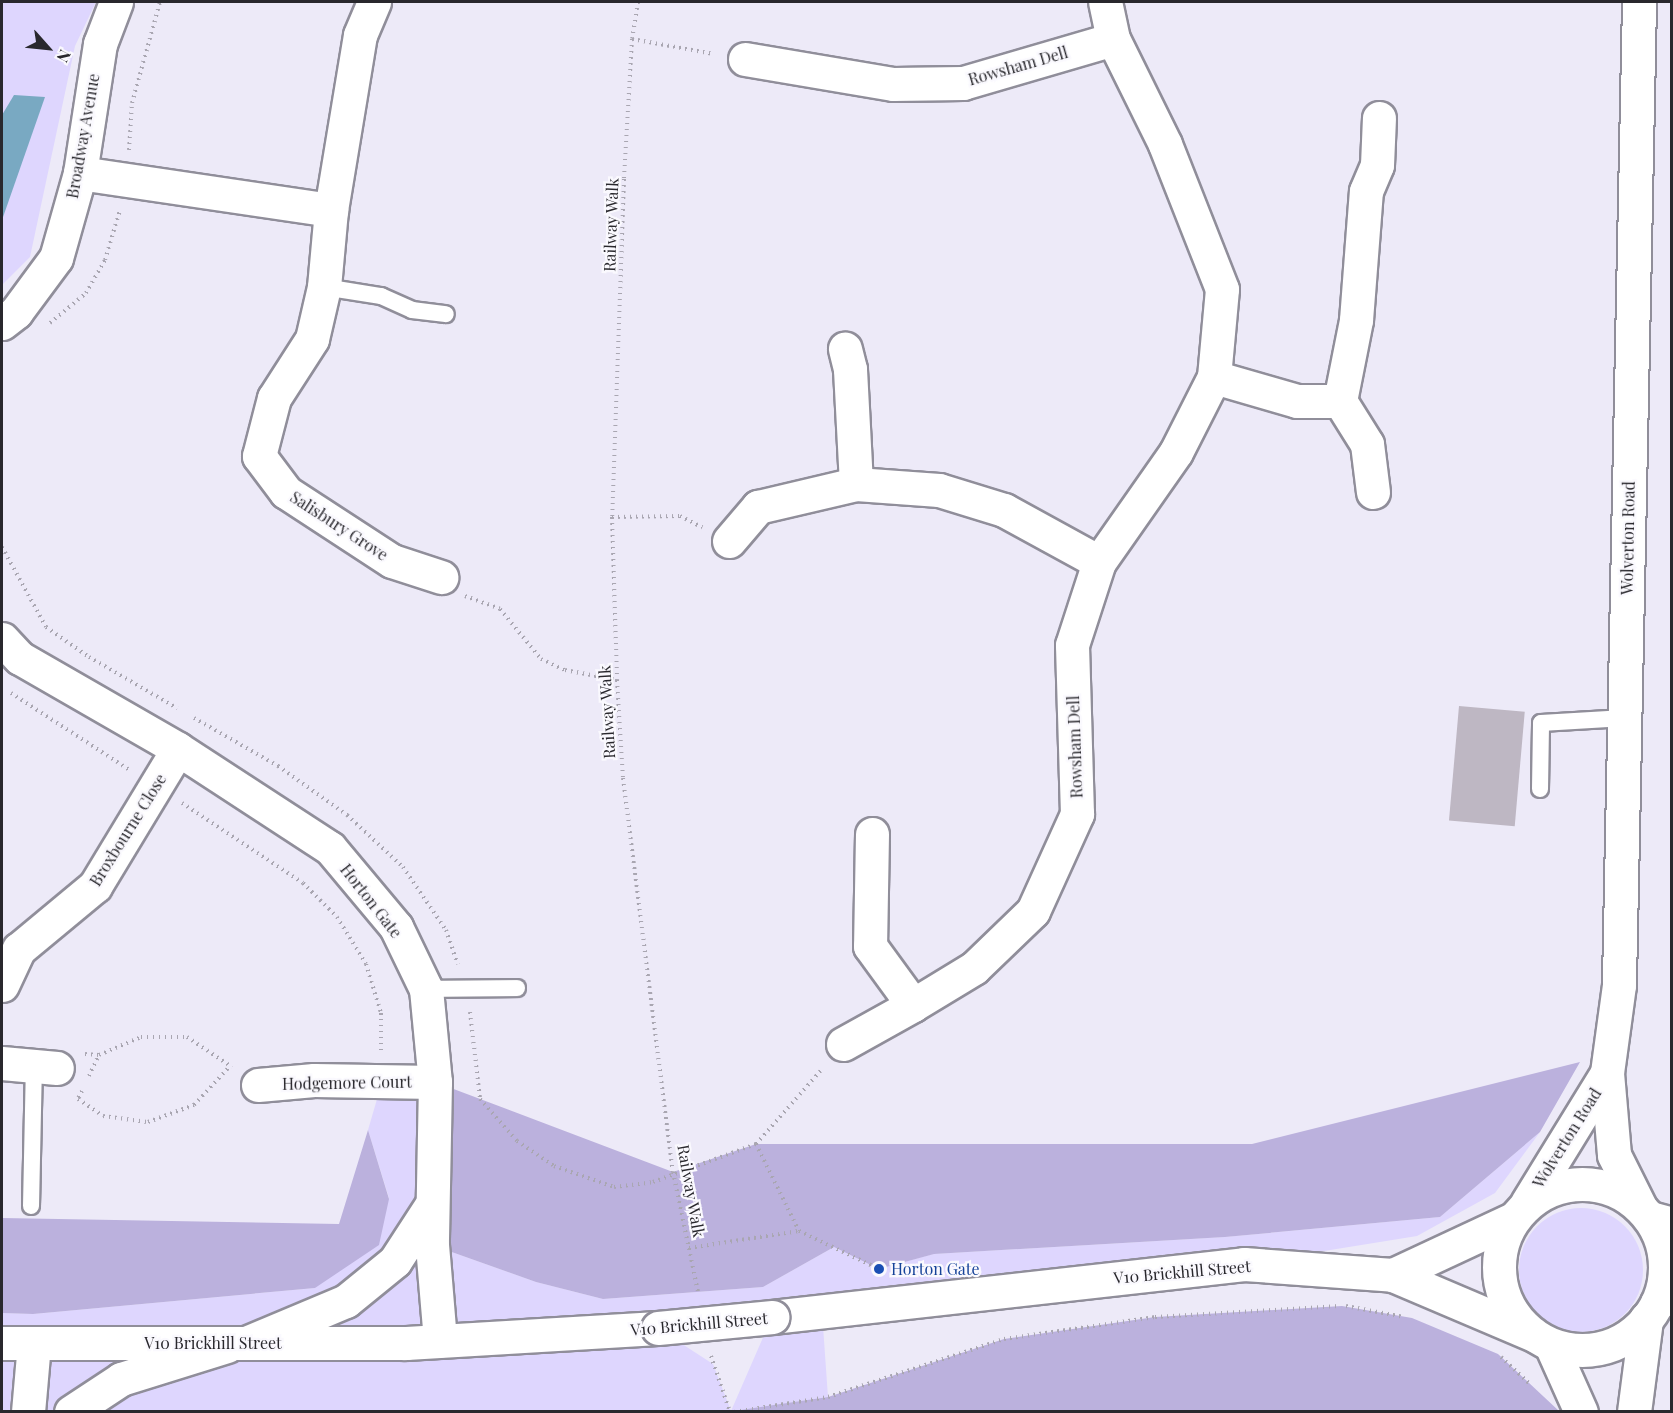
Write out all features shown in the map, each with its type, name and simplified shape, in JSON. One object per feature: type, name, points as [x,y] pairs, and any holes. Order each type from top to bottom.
[{"type":"street","name":"Broadway Avenue","points":[[2,323],[16,312],[56,258],[80,173],[100,44],[116,2]]},
{"type":"street","name":"Salisbury Grove","points":[[374,2],[360,35],[331,210],[324,287],[312,339],[274,398],[259,456],[286,492],[392,561],[441,577]]},
{"type":"street","name":"Rowsham Dell","points":[[843,1044],[974,968],[1033,911],[1077,814],[1072,645],[1099,562],[1176,452],[1214,377],[1222,289],[1165,144],[1113,39],[1105,2]]},
{"type":"street","name":"Wolverton Road","points":[[1639,2],[1619,985],[1607,1073],[1614,1155],[1654,1216]]},
{"type":"street","name":"Rowsham Dell","points":[[745,59],[893,84],[963,83],[1113,39]]},
{"type":"street","points":[[1373,492],[1367,444],[1340,402],[1356,320],[1366,191],[1377,165],[1379,118]]},
{"type":"street","points":[[80,173],[331,210]]},
{"type":"street","points":[[845,350],[850,369],[856,484]]},
{"type":"street","points":[[1214,377],[1297,401],[1340,402]]},
{"type":"street","points":[[729,541],[758,507],[856,484],[939,490],[1004,510],[1099,562]]},
{"type":"street","name":"Horton Gate","points":[[2,639],[20,658],[80,696],[178,749],[330,848],[396,927],[426,989],[435,1082],[432,1204],[440,1341]]},
{"type":"street","name":"Broxbourne Close","points":[[2,984],[20,949],[95,886],[178,749]]},
{"type":"street","points":[[872,834],[870,946],[913,1005]]},
{"type":"street","points":[[2,1063],[46,1067]]},
{"type":"street","name":"Wolverton Road","points":[[1520,1211],[1607,1073]]},
{"type":"street","name":"Hodgemore Court","points":[[258,1085],[314,1080],[435,1082]]},
{"type":"street","points":[[1581,1412],[1541,1339],[1514,1316],[1502,1293],[1498,1268],[1502,1243],[1520,1211],[1548,1190],[1572,1184],[1612,1190],[1654,1216],[1665,1259],[1658,1306],[1634,1412]]},
{"type":"street","points":[[71,1412],[121,1379],[240,1343],[346,1301],[395,1261],[432,1204]]},
{"type":"street","name":"V10 Brickhill Street","points":[[1393,1275],[1520,1211]]},
{"type":"street","name":"V10 Brickhill Street","points":[[2,1343],[440,1341],[658,1328],[1244,1264],[1393,1275],[1541,1339]]},
{"type":"street","points":[[1541,1339],[1577,1350],[1603,1348],[1627,1337],[1658,1306]]},
{"type":"street","points":[[28,1412],[34,1344]]},
{"type":"lane","points":[[324,287],[381,296],[412,310],[446,315]]},
{"type":"lane","points":[[1540,789],[1541,723],[1625,718]]},
{"type":"lane","points":[[426,989],[518,988]]},
{"type":"lane","points":[[31,1206],[46,1067]]},
{"type":"path","name":"Railway Walk","points":[[638,2],[632,39],[612,517],[617,680],[623,778],[673,1172],[699,1294]]},
{"type":"path","points":[[632,39],[745,59]]},
{"type":"path","points":[[612,517],[680,516],[729,541]]},
{"type":"path","points":[[441,577],[471,602],[500,609],[541,659],[565,670],[617,680]]},
{"type":"path","points":[[8,690],[303,883],[337,917],[366,964],[381,1013],[382,1082]]},
{"type":"path","points":[[46,1067],[66,1052],[99,1055],[141,1037],[187,1037],[258,1085]]},
{"type":"path","points":[[673,1172],[756,1144],[843,1044]]},
{"type":"path","points":[[99,1055],[78,1099],[103,1116],[148,1122],[194,1105],[231,1065]]},
{"type":"path","points":[[756,1144],[799,1230]]},
{"type":"path","points":[[689,1248],[799,1230],[879,1269]]},
{"type":"path","points":[[711,1352],[732,1412],[828,1397],[1004,1339],[1155,1317],[1342,1306],[1412,1318]]},
{"type":"path","points":[[1498,1354],[1533,1386]]},
{"type":"shaded area","points":[[2,2],[96,2],[75,46],[30,257],[2,285]]},
{"type":"shaded area","points":[[1580,1062],[1540,1132],[1440,1217],[1225,1237],[934,1254],[879,1269],[834,1247],[763,1287],[603,1299],[536,1282],[432,1245],[435,1082],[673,1172],[756,1144],[1252,1144]]},
{"type":"shaded area","points":[[382,1082],[435,1082],[432,1245],[536,1282],[603,1299],[763,1287],[834,1247],[879,1269],[933,1254],[1225,1237],[1440,1217],[1540,1132],[1495,1193],[1417,1236],[1244,1264],[822,1312],[828,1397],[734,1412],[2,1412],[2,1313],[33,1314],[315,1288],[389,1198],[368,1130]],"holes":[[[772,1317],[731,1411],[713,1364],[659,1329]]]},
{"type":"shaded area","points":[[368,1130],[389,1199],[379,1245],[315,1288],[33,1314],[2,1313],[2,1218],[339,1224]]},
{"type":"shaded area","points":[[1581,1208],[1605,1212],[1625,1226],[1639,1246],[1643,1270],[1639,1294],[1625,1314],[1605,1328],[1581,1332],[1557,1328],[1537,1314],[1523,1294],[1519,1270],[1523,1246],[1537,1226],[1557,1212]]},
{"type":"shaded area","points":[[1342,1306],[1412,1318],[1498,1354],[1559,1411],[734,1411],[828,1397],[1004,1339],[1155,1317]]},
{"type":"water","points":[[14,95],[45,97],[2,220],[2,115]]},
{"type":"building","points":[[1459,706],[1525,712],[1515,826],[1449,821]]},
{"type":"place","name":"Horton Gate","points":[[879,1269]]}]
